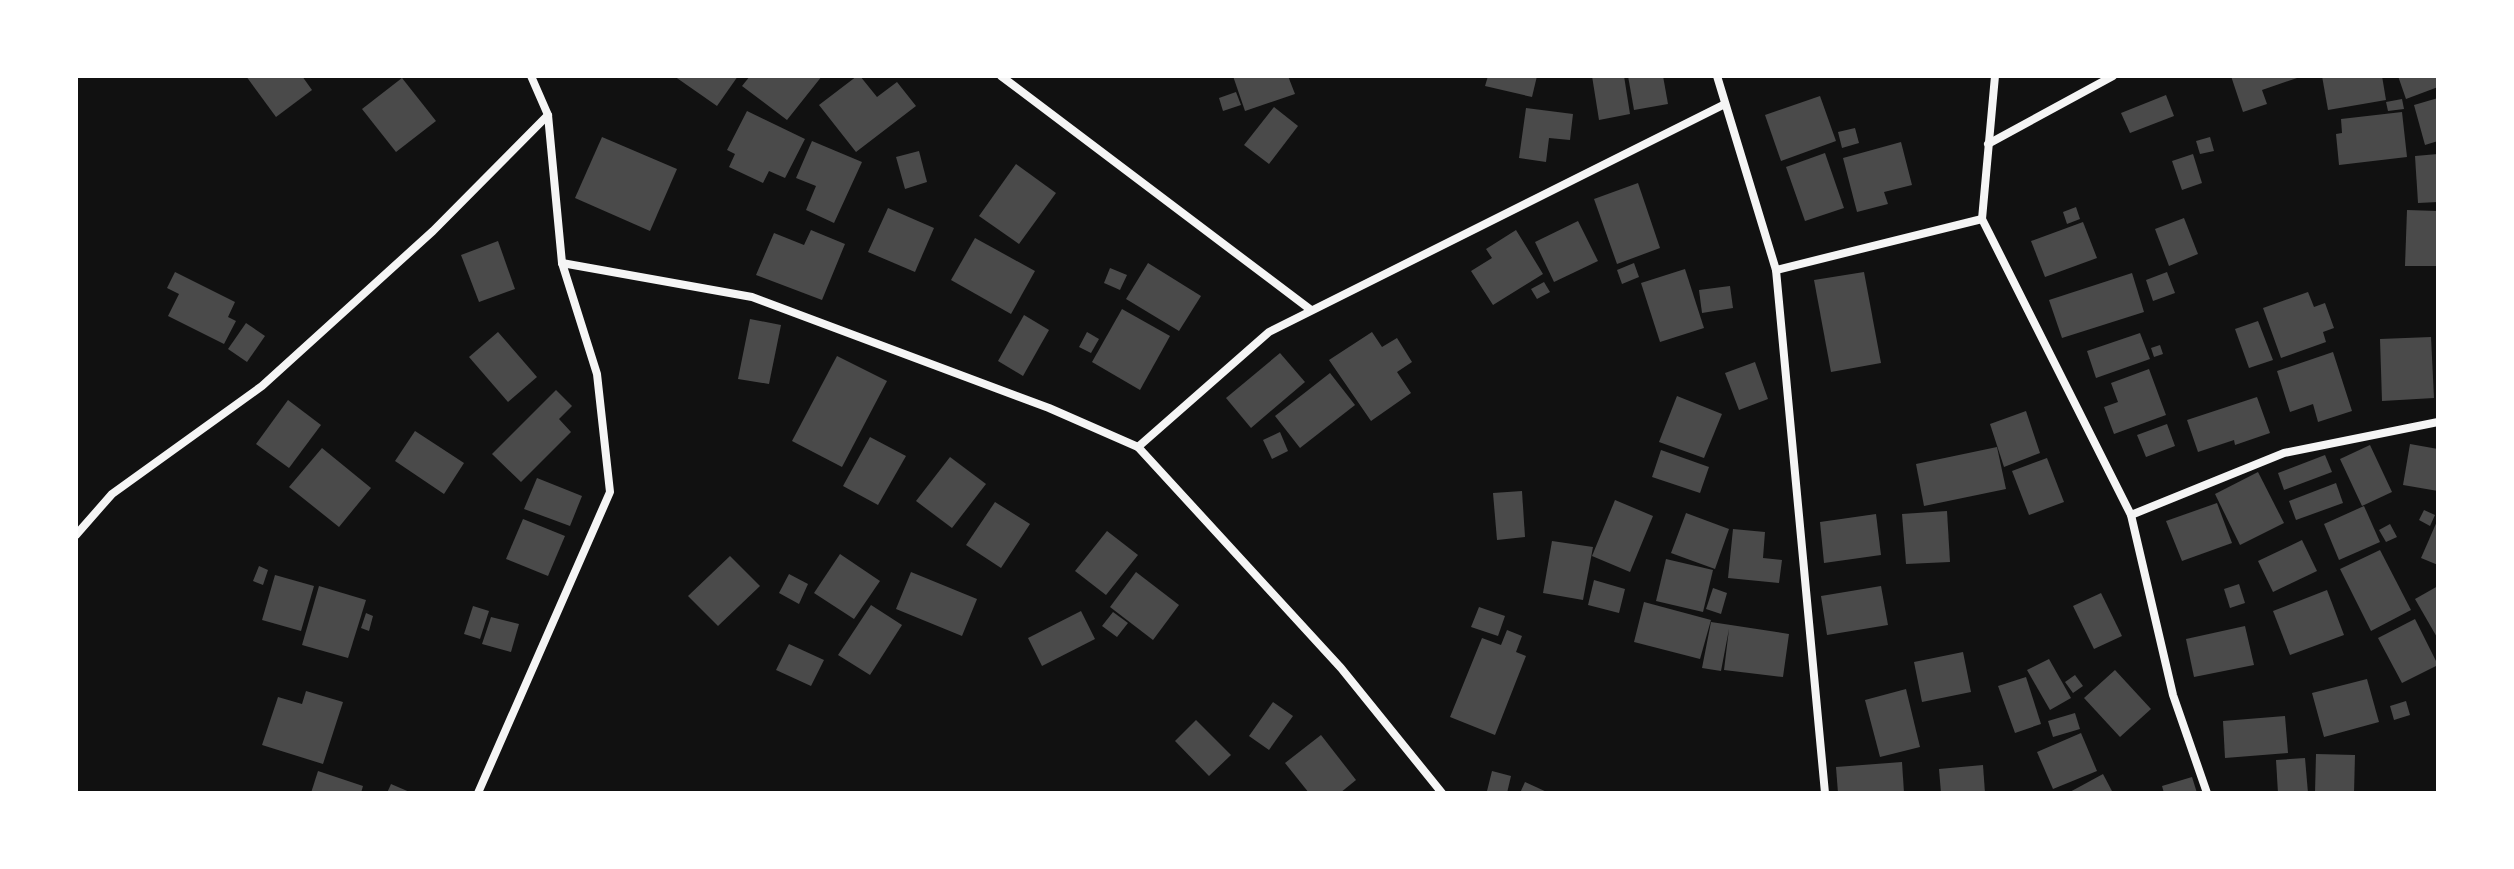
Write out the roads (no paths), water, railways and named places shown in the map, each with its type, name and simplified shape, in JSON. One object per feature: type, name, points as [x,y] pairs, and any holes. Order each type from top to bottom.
[{"type":"street","points":[[478,793],[610,492],[597,374],[562,263],[548,115],[531,76]]},
{"type":"street","points":[[1001,76],[1311,310]]},
{"type":"street","points":[[1717,76],[1776,270],[1825,793]]},
{"type":"street","points":[[1995,76],[1982,219],[2131,515],[2173,695],[2207,793]]},
{"type":"street","points":[[1988,144],[2113,76]]},
{"type":"street","points":[[1138,447],[1269,332],[1725,104]]},
{"type":"street","points":[[76,535],[112,494],[262,386],[433,231],[548,115]]},
{"type":"street","points":[[1776,270],[1982,219]]},
{"type":"street","points":[[562,263],[752,297],[1049,408],[1138,447],[1341,668],[1442,793]]},
{"type":"street","points":[[2131,515],[2284,453],[2438,422]]}]
